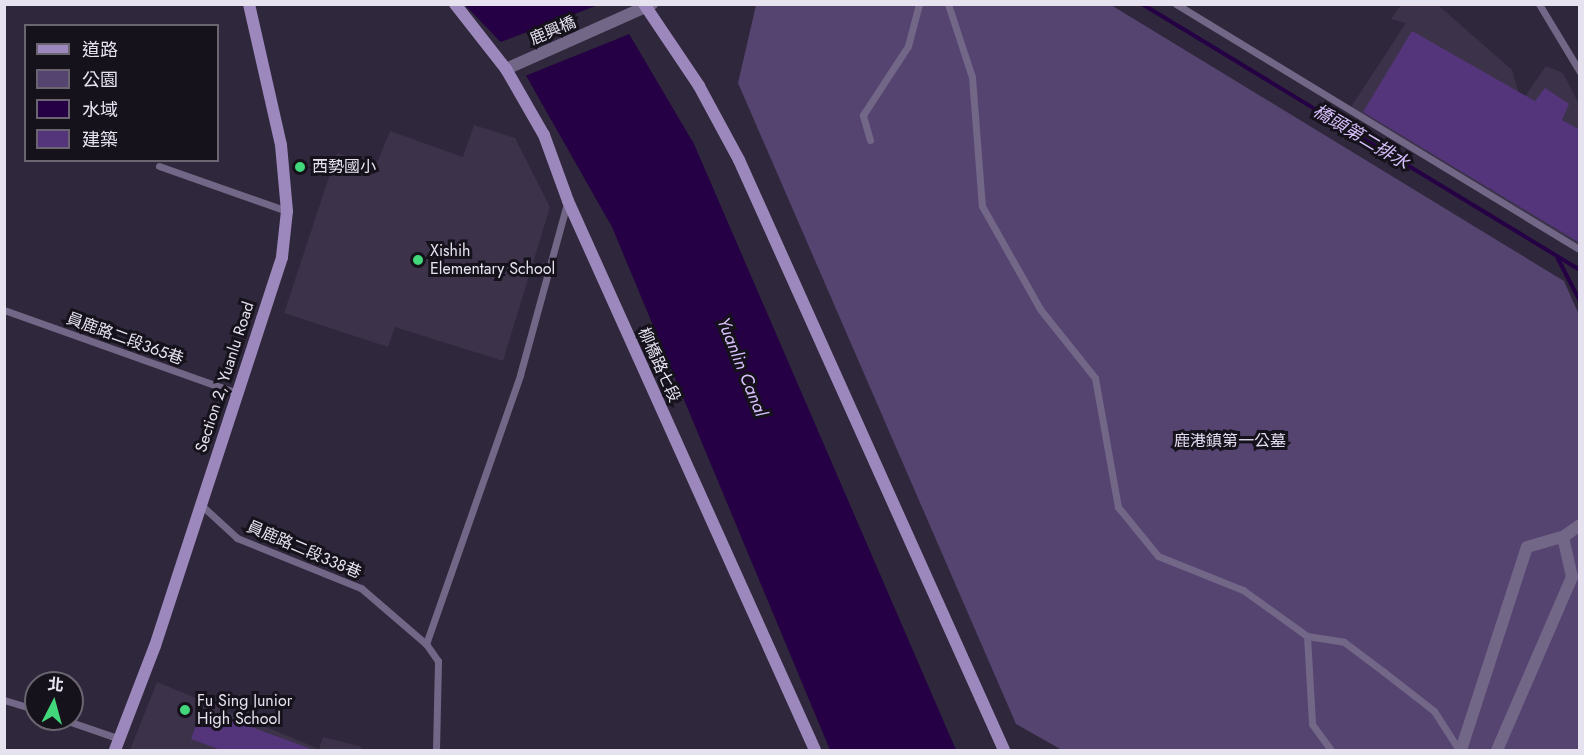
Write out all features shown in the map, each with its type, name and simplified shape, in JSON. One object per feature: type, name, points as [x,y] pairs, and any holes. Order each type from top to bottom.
[{"type":"main road","name":"Section 2, Yuanlu Road","points":[[118,744],[155,646],[199,503],[282,257],[287,211],[280,145],[249,4]]},
{"type":"main road","name":"柳橋路七段","points":[[455,4],[511,67],[544,135],[568,201],[815,750]]},
{"type":"main road","points":[[645,8],[699,86],[739,160],[1004,750]]},
{"type":"street","name":"鹿興橋","points":[[511,67],[645,8]]},
{"type":"street","points":[[1460,750],[1527,547],[1563,537],[1580,525]]},
{"type":"street","points":[[1497,750],[1572,577],[1563,537]]},
{"type":"lane","points":[[870,140],[863,115],[908,46],[919,4]]},
{"type":"lane","points":[[948,4],[972,77],[982,206],[1040,309],[1095,378],[1118,507],[1158,556],[1243,591],[1307,636],[1344,642],[1434,711],[1460,750]]},
{"type":"lane","points":[[1176,4],[1580,250]]},
{"type":"lane","points":[[1539,4],[1580,72]]},
{"type":"lane","points":[[159,166],[287,211]]},
{"type":"lane","points":[[436,750],[438,660],[426,644],[520,375],[568,201]]},
{"type":"lane","name":"員鹿路二段365巷","points":[[4,310],[237,393]]},
{"type":"lane","name":"員鹿路二段338巷","points":[[199,503],[237,538],[361,588],[426,644]]},
{"type":"lane","points":[[1307,636],[1312,724],[1330,750]]},
{"type":"lane","points":[[4,700],[24,706]]},
{"type":"lane","points":[[84,729],[118,744]]},
{"type":"shaded area","points":[[1401,5],[1438,5],[1512,70],[1521,102],[1546,66],[1563,73],[1579,104],[1579,250],[1349,110],[1406,23],[1391,19]]},
{"type":"shaded area","name":"Xishih Elementary School","points":[[474,125],[515,138],[550,207],[503,361],[395,327],[388,347],[284,313],[337,153],[376,165],[390,131],[463,157]]},
{"type":"shaded area","name":"Fu Sing Junior High School","points":[[157,682],[319,749],[323,737],[362,747],[360,750],[130,750]]},
{"type":"green space","name":"鹿港鎮第一公墓","points":[[756,5],[1111,5],[1564,281],[1580,317],[1579,750],[1062,750],[1016,724],[738,83]]},
{"type":"water","name":"Yuanlin Canal","points":[[465,5],[612,5],[694,144],[956,750],[830,750],[612,227],[516,58]]},
{"type":"pier","points":[[615,4],[632,33],[525,76],[498,43],[598,5]]},
{"type":"building","points":[[1412,31],[1535,101],[1545,88],[1569,104],[1562,120],[1580,130],[1580,243],[1363,112]]},
{"type":"building","points":[[202,709],[311,750],[221,750],[191,739]]},
{"type":"waterway","name":"橋頭第二排水","points":[[1142,4],[1580,270]]},
{"type":"waterway","points":[[1558,259],[1580,301]]},
{"type":"place","name":"西勢國小","points":[[300,167]]},
{"type":"place","name":"Xishih Elementary School","points":[[418,260]]},
{"type":"place","name":"Fu Sing Junior High School","points":[[185,710]]}]
